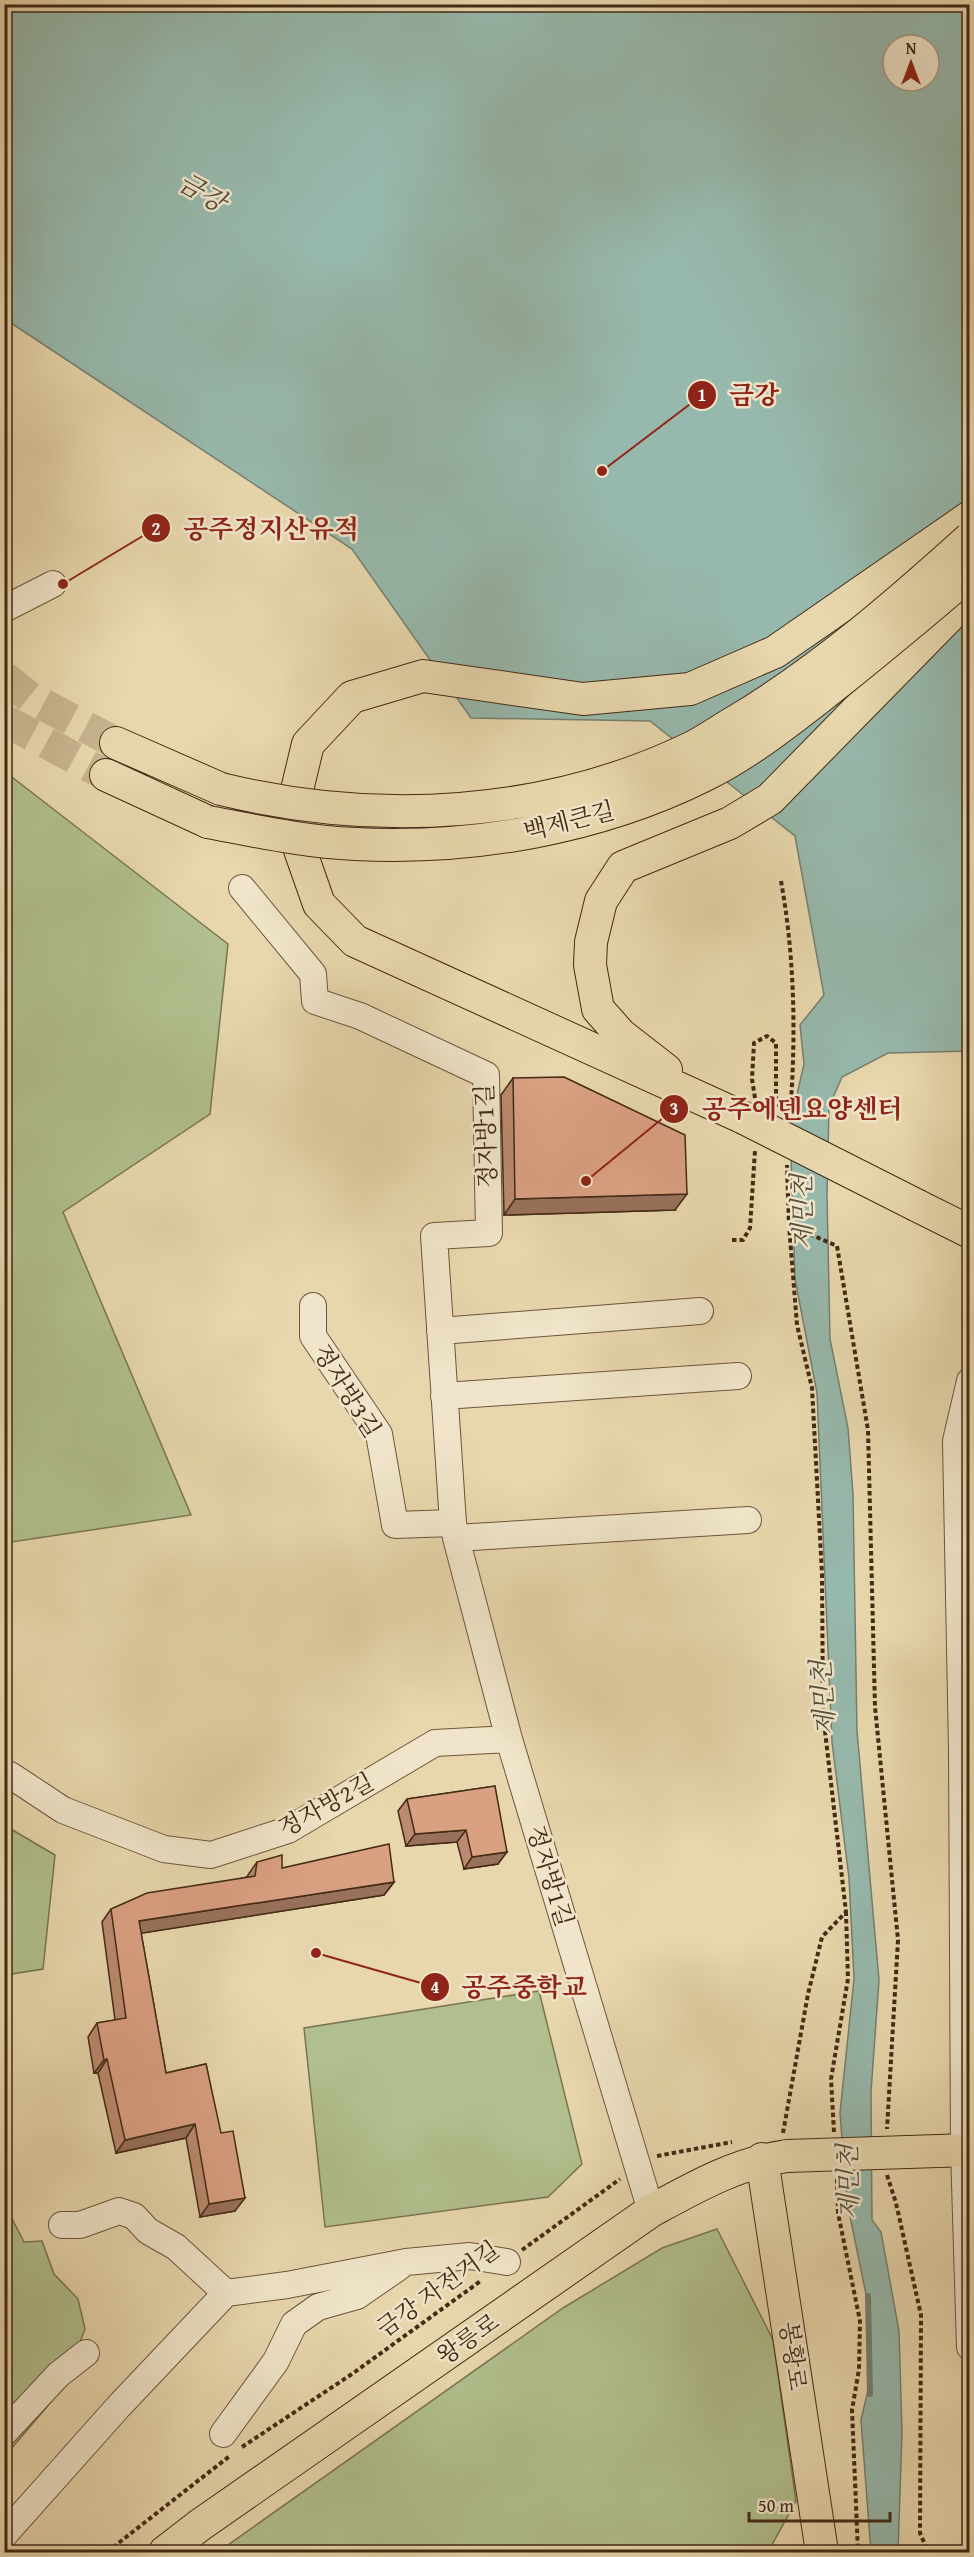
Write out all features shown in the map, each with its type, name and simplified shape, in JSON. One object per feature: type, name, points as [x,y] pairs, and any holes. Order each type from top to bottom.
[{"type":"main road","points":[[969,517],[775,652],[690,689],[583,699],[423,676],[352,697],[308,744],[297,789],[300,850],[319,904],[355,942],[744,1118],[969,1232]]},
{"type":"main road","name":"백제큰길","points":[[116,743],[221,789],[277,802],[353,811],[414,812],[497,807],[604,782],[692,747],[768,702],[834,654],[969,538]]},
{"type":"main road","name":"백제큰길","points":[[106,775],[208,822],[274,834],[354,844],[423,844],[516,835],[614,812],[704,776],[785,724],[969,573]]},
{"type":"main road","points":[[710,1104],[621,1035],[598,1009],[590,965],[591,942],[601,901],[624,867],[730,823],[770,799],[969,595]]},
{"type":"main road","name":"왕릉로","points":[[165,2553],[200,2525],[651,2211],[778,2143],[957,2150]]},
{"type":"main road","name":"봉황로","points":[[778,2143],[822,2553]]},
{"type":"street","points":[[4,609],[53,584]]},
{"type":"street","name":"정자방1길","points":[[242,888],[313,974],[315,1001],[360,1016],[486,1075],[489,1233],[434,1236],[454,1531],[509,1739],[651,2211]]},
{"type":"street","name":"정자방3길","points":[[313,1306],[313,1336],[378,1434],[395,1525],[454,1531]]},
{"type":"street","points":[[440,1331],[700,1311]]},
{"type":"street","points":[[444,1396],[738,1376]]},
{"type":"street","points":[[969,1381],[956,1441],[966,1749],[966,2057],[957,2150],[968,2253],[969,2347]]},
{"type":"street","points":[[454,1531],[748,1521]]},
{"type":"street","name":"정자방2길","points":[[10,1775],[63,1810],[164,1849],[211,1855],[288,1830],[435,1743],[509,1739]]},
{"type":"street","points":[[62,2225],[80,2225],[119,2211],[134,2216],[148,2231],[176,2247],[226,2293]]},
{"type":"street","points":[[4,2535],[119,2406],[226,2293],[287,2285],[406,2262],[470,2256],[507,2262]]},
{"type":"street","points":[[223,2434],[276,2361],[294,2324],[318,2307],[357,2296],[406,2262]]},
{"type":"street","points":[[4,2433],[58,2375],[86,2353]]},
{"type":"path","points":[[781,881],[792,969],[795,1045],[790,1123]]},
{"type":"path","points":[[788,1156],[789,1225],[797,1324],[812,1388],[822,1574],[823,1714],[846,1912],[848,1979],[831,2079],[835,2142]]},
{"type":"path","points":[[789,1225],[837,1246],[846,1287],[868,1430],[874,1707],[898,1940],[887,2132]]},
{"type":"path","points":[[778,2143],[822,1937],[846,1912]]},
{"type":"path","name":"금강 자전거길","points":[[107,2553],[250,2441],[352,2374],[507,2262],[548,2229],[638,2168],[662,2153],[704,2149],[737,2141]]},
{"type":"path","points":[[887,2166],[886,2178],[896,2203],[921,2316],[920,2533],[928,2553]]},
{"type":"path","points":[[837,2177],[838,2213],[860,2320],[859,2369],[852,2410],[858,2553]]},
{"type":"green space","points":[[4,771],[228,944],[210,1114],[63,1212],[191,1515],[5,1543]]},
{"type":"green space","points":[[4,1825],[55,1855],[43,1969],[5,1975]]},
{"type":"green space","points":[[539,1991],[582,2164],[548,2197],[325,2227],[304,2028]]},
{"type":"green space","points":[[4,2203],[24,2242],[42,2241],[54,2274],[78,2299],[85,2329],[62,2389],[5,2456]]},
{"type":"green space","points":[[717,2229],[773,2340],[796,2501],[768,2552],[218,2552],[563,2308],[662,2248]]},
{"type":"water","name":"금강","points":[[4,5],[969,5],[969,1051],[888,1053],[842,1077],[829,1107],[827,1195],[830,1339],[848,1428],[853,1494],[857,1731],[879,1980],[871,2092],[872,2220],[881,2232],[899,2331],[902,2432],[898,2552],[871,2552],[861,2420],[869,2386],[868,2304],[847,2202],[840,2113],[854,1979],[849,1878],[832,1742],[817,1393],[795,1279],[790,1125],[804,1064],[800,1025],[824,995],[795,836],[650,721],[471,718],[352,549],[5,319]]},
{"type":"building","points":[[564,1077],[685,1135],[687,1194],[515,1199],[513,1078]]},
{"type":"building","points":[[495,1786],[507,1852],[472,1857],[466,1830],[415,1834],[407,1799]]},
{"type":"building","points":[[389,1844],[394,1882],[139,1921],[166,2073],[206,2064],[221,2133],[233,2131],[245,2198],[209,2204],[195,2124],[125,2140],[107,2059],[104,2060],[97,2023],[126,2018],[111,1909],[147,1893],[255,1876],[257,1862],[282,1855],[282,1868]]},
{"type":"waterway","name":"제민천","points":[[868,2296],[870,2394]]},
{"type":"tunnel","points":[[4,677],[29,697],[116,743]]},
{"type":"tunnel","points":[[4,720],[106,775]]},
{"type":"place","name":"금강","points":[[602,471]]},
{"type":"place","name":"공주정지산유적","points":[[63,584]]},
{"type":"place","name":"공주에덴요양센터","points":[[586,1181]]},
{"type":"place","name":"공주중학교","points":[[316,1953]]}]
